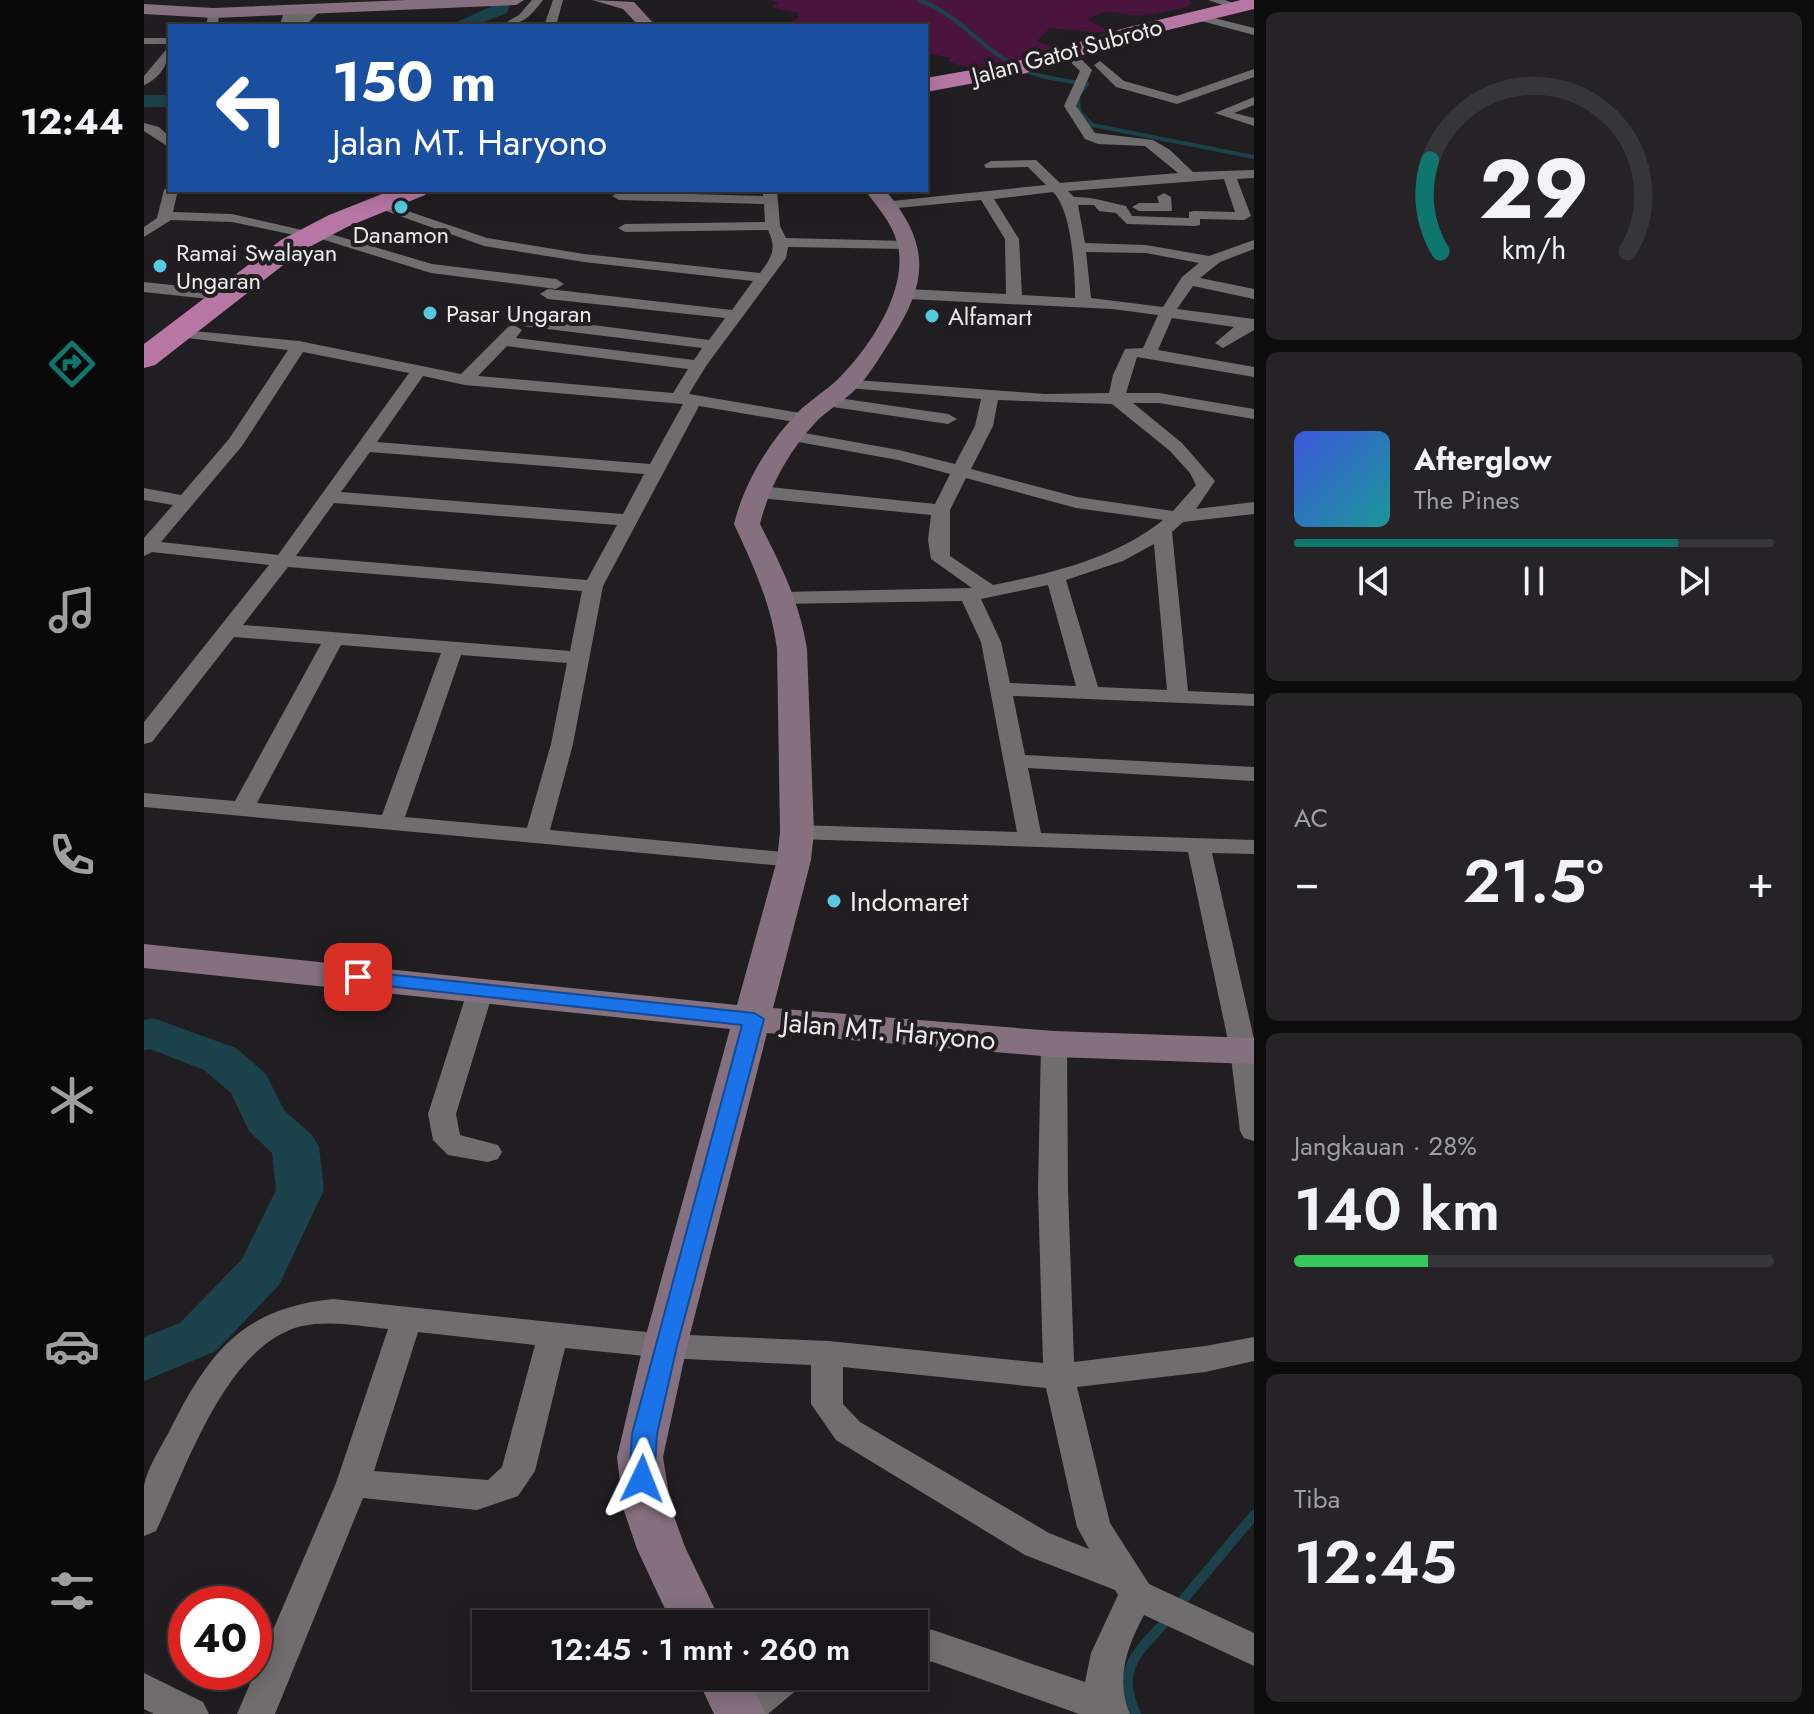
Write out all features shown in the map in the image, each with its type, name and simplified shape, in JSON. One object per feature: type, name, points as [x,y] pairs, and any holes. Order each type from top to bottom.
[{"type":"highway","name":"Jalan Gatot Subroto","points":[[1025,69],[1250,8]]},
{"type":"highway","name":"Jalan Gatot Subroto","points":[[928,87],[1025,69],[1206,20]]},
{"type":"highway","points":[[144,348],[254,260],[385,197],[407,192]]},
{"type":"highway","points":[[144,359],[305,233]]},
{"type":"street","points":[[144,9],[213,20],[514,0]]},
{"type":"street","points":[[510,24],[523,17],[538,0]]},
{"type":"street","points":[[551,24],[558,0]]},
{"type":"street","points":[[600,0],[628,5],[645,24]]},
{"type":"street","points":[[1213,0],[1250,8]]},
{"type":"street","points":[[1206,20],[1254,32]]},
{"type":"street","points":[[144,41],[168,41]]},
{"type":"street","points":[[144,81],[151,77],[168,52]]},
{"type":"street","points":[[1072,57],[1085,66],[1086,74],[1070,106],[1090,136],[1098,140],[1153,142],[1163,147],[1188,175]]},
{"type":"street","points":[[1100,65],[1120,84],[1254,122]]},
{"type":"street","points":[[1177,100],[1254,73]]},
{"type":"street","points":[[1221,113],[1252,102]]},
{"type":"street","points":[[144,117],[160,118]]},
{"type":"street","points":[[144,127],[154,130],[168,142]]},
{"type":"street","points":[[991,165],[1030,163],[1070,201],[1098,201],[1104,208],[1121,209],[1124,219],[1165,209],[1195,218],[1244,216],[1241,174],[1225,157]]},
{"type":"street","points":[[690,1610],[661,1549],[647,1508],[642,1479],[644,1434],[754,1019],[794,860],[797,832],[792,649],[780,598],[747,524],[759,492],[808,419],[848,383],[907,294],[911,265],[907,245],[881,197],[986,198],[1102,181],[1241,174]]},
{"type":"street","points":[[166,216],[171,192]]},
{"type":"street","points":[[537,834],[562,744],[593,586],[626,520],[656,470],[698,365],[781,255],[781,242],[773,226],[770,195],[619,196]]},
{"type":"street","points":[[385,197],[484,242],[584,258],[763,278]]},
{"type":"street","points":[[986,198],[1012,239],[1014,299]]},
{"type":"street","points":[[1070,201],[1079,247],[1083,302]]},
{"type":"street","points":[[144,233],[166,216],[232,218],[305,233],[440,269],[552,289],[736,315]]},
{"type":"street","points":[[625,228],[773,226]]},
{"type":"street","points":[[440,269],[484,242]]},
{"type":"street","points":[[781,242],[907,245]]},
{"type":"street","points":[[1149,353],[1167,310],[1187,280],[1210,261],[1254,244]]},
{"type":"street","points":[[1079,247],[1146,249],[1210,261]]},
{"type":"street","points":[[465,380],[584,258]]},
{"type":"street","points":[[1187,280],[1254,294]]},
{"type":"street","points":[[144,287],[209,294]]},
{"type":"street","points":[[907,294],[1083,302],[1167,310],[1251,324]]},
{"type":"street","points":[[523,321],[713,345]]},
{"type":"street","points":[[1223,343],[1251,324]]},
{"type":"street","points":[[179,332],[299,346],[465,380],[686,400],[808,419],[948,419]]},
{"type":"street","points":[[504,341],[698,365]]},
{"type":"street","points":[[146,548],[236,442],[299,346]]},
{"type":"street","points":[[1117,399],[1121,375],[1131,352],[1254,372]]},
{"type":"street","points":[[144,737],[283,561],[418,372]]},
{"type":"street","points":[[848,383],[990,395],[1159,398],[1254,414]]},
{"type":"street","points":[[990,395],[984,426],[941,510],[938,540],[941,559],[979,593],[1030,837]]},
{"type":"street","points":[[780,598],[979,593],[1055,576],[1134,548],[1163,533],[1206,481],[1185,454],[1117,399]]},
{"type":"street","points":[[808,419],[1052,498],[1179,517],[1254,508]]},
{"type":"street","points":[[366,446],[656,470]]},
{"type":"street","points":[[759,492],[941,510]]},
{"type":"street","points":[[144,494],[184,501]]},
{"type":"street","points":[[331,497],[626,520]]},
{"type":"street","points":[[1163,533],[1178,697]]},
{"type":"street","points":[[146,548],[593,586]]},
{"type":"street","points":[[1055,576],[1089,693]]},
{"type":"street","points":[[229,630],[579,658]]},
{"type":"street","points":[[243,808],[334,638]]},
{"type":"street","points":[[392,821],[454,646]]},
{"type":"street","points":[[999,689],[1254,700]]},
{"type":"street","points":[[1015,761],[1254,774]]},
{"type":"street","points":[[144,800],[794,860]]},
{"type":"street","points":[[797,832],[1030,837],[1254,847]]},
{"type":"street","points":[[1198,844],[1248,1050],[1254,1131]]},
{"type":"street","name":"Jalan MT. Haryono","points":[[144,956],[754,1019],[1054,1044],[1248,1050]]},
{"type":"street","points":[[481,989],[442,1114],[447,1140],[458,1148],[488,1152]]},
{"type":"street","points":[[1054,1044],[1053,1190],[1059,1377],[1094,1527],[1139,1592]]},
{"type":"street","points":[[144,1521],[213,1379],[258,1337],[294,1314],[319,1310],[665,1346],[829,1353],[1059,1377],[1205,1359],[1254,1349]]},
{"type":"street","points":[[256,1714],[353,1483],[406,1321]]},
{"type":"street","points":[[353,1483],[477,1496],[493,1494],[506,1487],[518,1471],[553,1335]]},
{"type":"street","points":[[829,1353],[824,1396],[827,1411],[848,1431],[1037,1544],[1254,1650]]},
{"type":"street","points":[[928,1645],[1109,1710],[1104,1672],[1122,1620],[1139,1592]]},
{"type":"street","points":[[144,1690],[190,1714]]},
{"type":"street","points":[[729,1690],[740,1714],[769,1690]]},
{"type":"shaded area","points":[[770,0],[1191,2],[1187,7],[1159,13],[1135,15],[1108,12],[1088,20],[1108,30],[1107,33],[1050,28],[1037,41],[1060,50],[989,67],[961,65],[948,61],[951,58],[928,53],[928,24],[786,24],[798,18],[798,13],[771,6],[779,3]]},
{"type":"waterway","points":[[462,24],[500,9],[503,0]]},
{"type":"waterway","points":[[919,0],[946,14],[1015,66],[1041,76],[1087,84],[1078,96],[1079,111],[1092,125],[1254,157]]},
{"type":"waterway","points":[[144,101],[168,101]]},
{"type":"waterway","points":[[144,1035],[153,1033],[220,1059],[250,1085],[265,1119],[295,1147],[300,1190],[261,1271],[198,1337],[144,1360]]},
{"type":"waterway","points":[[1178,1606],[1254,1515]]},
{"type":"waterway","points":[[1136,1714],[1130,1698],[1129,1673],[1139,1651],[1168,1619]]},
{"type":"place","name":"Danamon","points":[[401,207]]},
{"type":"place","name":"Ramai Swalayan Ungaran","points":[[160,266]]},
{"type":"place","name":"Pasar Ungaran","points":[[430,313]]},
{"type":"place","name":"Alfamart","points":[[932,316]]},
{"type":"place","name":"Indomaret","points":[[834,901]]},
{"type":"route","points":[[358,977],[754,1019],[665,1346],[640,1457],[642,1479]]}]
